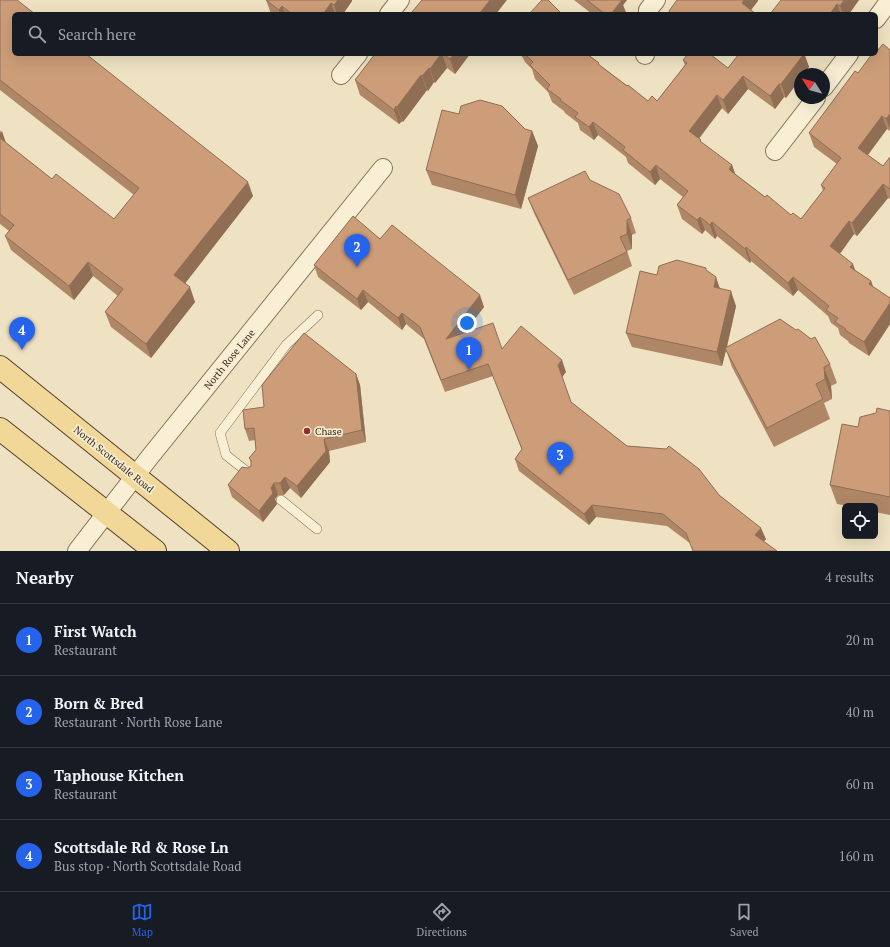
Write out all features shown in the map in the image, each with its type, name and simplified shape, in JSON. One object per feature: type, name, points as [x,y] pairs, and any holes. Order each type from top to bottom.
[{"type":"main road","name":"North Scottsdale Road","points":[[0,367],[228,551]]},
{"type":"main road","points":[[0,429],[155,551]]},
{"type":"street","points":[[648,12],[656,0]]},
{"type":"street","points":[[878,16],[890,0]]},
{"type":"street","points":[[341,75],[356,56]]},
{"type":"street","points":[[830,79],[847,56]]},
{"type":"street","points":[[775,152],[811,104]]},
{"type":"street","name":"North Rose Lane","points":[[77,551],[383,168]]},
{"type":"lane","points":[[250,474],[226,455],[220,433],[286,344],[318,315]]},
{"type":"lane","points":[[281,500],[317,529]]},
{"type":"building","points":[[0,0],[17,0],[32,12],[12,12],[12,56],[89,56],[248,182],[174,275],[190,287],[146,344],[105,312],[123,289],[88,262],[69,286],[5,236],[14,225],[0,214],[0,138],[52,179],[56,174],[114,219],[139,188],[0,80]]},
{"type":"building","points":[[266,0],[338,0],[334,5],[331,3],[324,12],[290,12],[282,6],[279,10]]},
{"type":"building","points":[[422,0],[490,0],[481,12],[412,12]]},
{"type":"building","points":[[542,0],[548,0],[560,12],[531,12]]},
{"type":"building","points":[[587,0],[622,0],[613,12],[602,12]]},
{"type":"building","points":[[677,0],[744,0],[742,3],[753,12],[669,12]]},
{"type":"building","points":[[781,0],[844,0],[840,6],[837,4],[831,12],[772,12]]},
{"type":"building","points":[[883,44],[890,50],[890,114],[886,119],[882,116],[858,148],[883,166],[890,157],[890,189],[883,184],[852,223],[849,221],[830,246],[853,264],[850,267],[871,281],[869,284],[890,298],[890,303],[864,342],[835,322],[838,318],[826,310],[829,306],[793,277],[788,283],[746,247],[745,249],[712,222],[710,225],[700,217],[697,220],[677,205],[688,191],[656,165],[650,172],[623,150],[625,147],[593,122],[589,127],[575,117],[578,113],[547,89],[550,85],[530,65],[533,62],[527,56],[590,56],[599,63],[598,64],[648,101],[652,96],[657,101],[687,63],[683,60],[686,56],[713,56],[728,68],[737,56],[802,56],[770,96],[743,76],[723,100],[717,95],[689,131],[732,165],[729,169],[731,171],[765,197],[767,195],[791,215],[793,213],[801,219],[825,188],[821,185],[841,158],[809,133],[855,71],[858,73],[871,56],[878,56],[878,50]]},
{"type":"building","points":[[373,56],[440,56],[430,69],[429,68],[422,76],[421,75],[394,110],[355,80]]},
{"type":"building","points":[[480,100],[502,106],[525,129],[532,131],[515,195],[426,170],[442,110],[459,114],[461,106]]},
{"type":"building","points":[[585,171],[590,180],[619,194],[631,218],[627,220],[627,234],[620,237],[627,252],[568,280],[528,198]]},
{"type":"building","points":[[353,216],[380,239],[392,225],[480,295],[446,339],[493,323],[502,349],[521,326],[562,360],[558,365],[571,402],[627,446],[666,449],[669,446],[699,469],[719,495],[761,528],[755,535],[777,551],[693,551],[686,533],[663,514],[592,505],[584,514],[515,459],[522,449],[488,364],[441,380],[420,327],[402,313],[398,318],[363,290],[357,299],[314,265]]},
{"type":"building","points":[[677,260],[706,268],[706,270],[716,277],[714,287],[731,291],[717,352],[626,333],[640,271],[657,275],[659,266]]},
{"type":"building","points":[[780,319],[796,330],[798,329],[811,339],[815,337],[830,364],[824,367],[825,379],[816,384],[823,399],[767,428],[725,348]]},
{"type":"building","name":"Chase","points":[[304,333],[356,374],[362,430],[324,439],[326,451],[297,486],[285,477],[280,483],[274,483],[271,488],[273,493],[259,511],[228,485],[242,467],[248,468],[251,466],[251,460],[249,458],[256,450],[254,428],[245,429],[243,410],[264,407],[262,385]]},
{"type":"building","points":[[877,408],[890,411],[890,497],[830,485],[842,424],[858,427],[860,417],[876,413]]},
{"type":"place","name":"Born & Bred","points":[[357,267]]},
{"type":"place","name":"Scottsdale Rd & Rose Ln","points":[[22,350]]},
{"type":"place","name":"First Watch","points":[[469,370]]},
{"type":"place","name":"Chase","points":[[307,431]]},
{"type":"place","name":"Taphouse Kitchen","points":[[560,475]]}]
